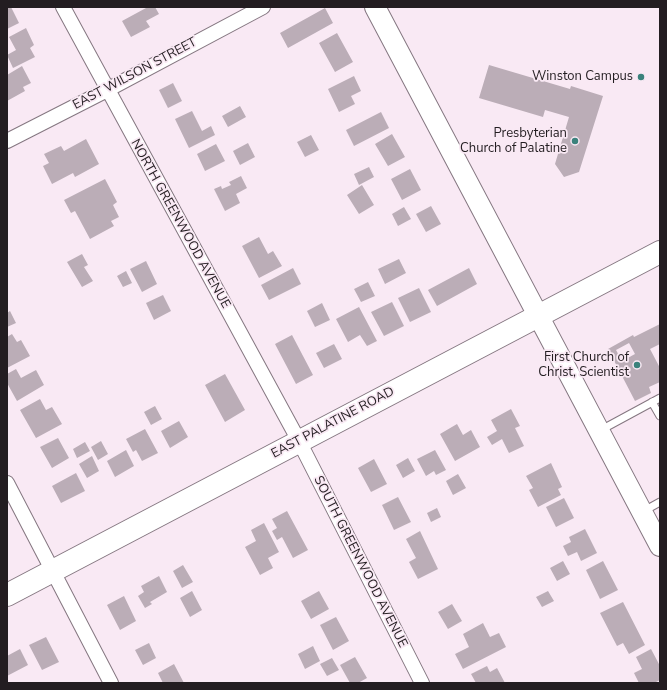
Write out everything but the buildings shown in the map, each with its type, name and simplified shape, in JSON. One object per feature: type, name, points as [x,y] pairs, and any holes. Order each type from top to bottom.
[{"type":"main road","name":"EAST PALATINE ROAD","points":[[7,595],[660,252]]},
{"type":"street","name":"NORTH GREENWOOD AVENUE","points":[[63,7],[299,441]]},
{"type":"street","name":"EAST WILSON STREET","points":[[7,141],[263,7]]},
{"type":"street","points":[[375,7],[660,546]]},
{"type":"street","name":"SOUTH GREENWOOD AVENUE","points":[[299,441],[422,683]]},
{"type":"street","points":[[7,483],[111,683]]},
{"type":"lane","points":[[599,431],[660,398]]},
{"type":"lane","points":[[652,402],[660,416]]},
{"type":"lane","points":[[642,512],[660,502]]},
{"type":"place","name":"Winston Campus","points":[[641,77]]},
{"type":"place","name":"Presbyterian Church of Palatine","points":[[575,141]]},
{"type":"place","name":"First Church of Christ, Scientist","points":[[637,365]]}]
